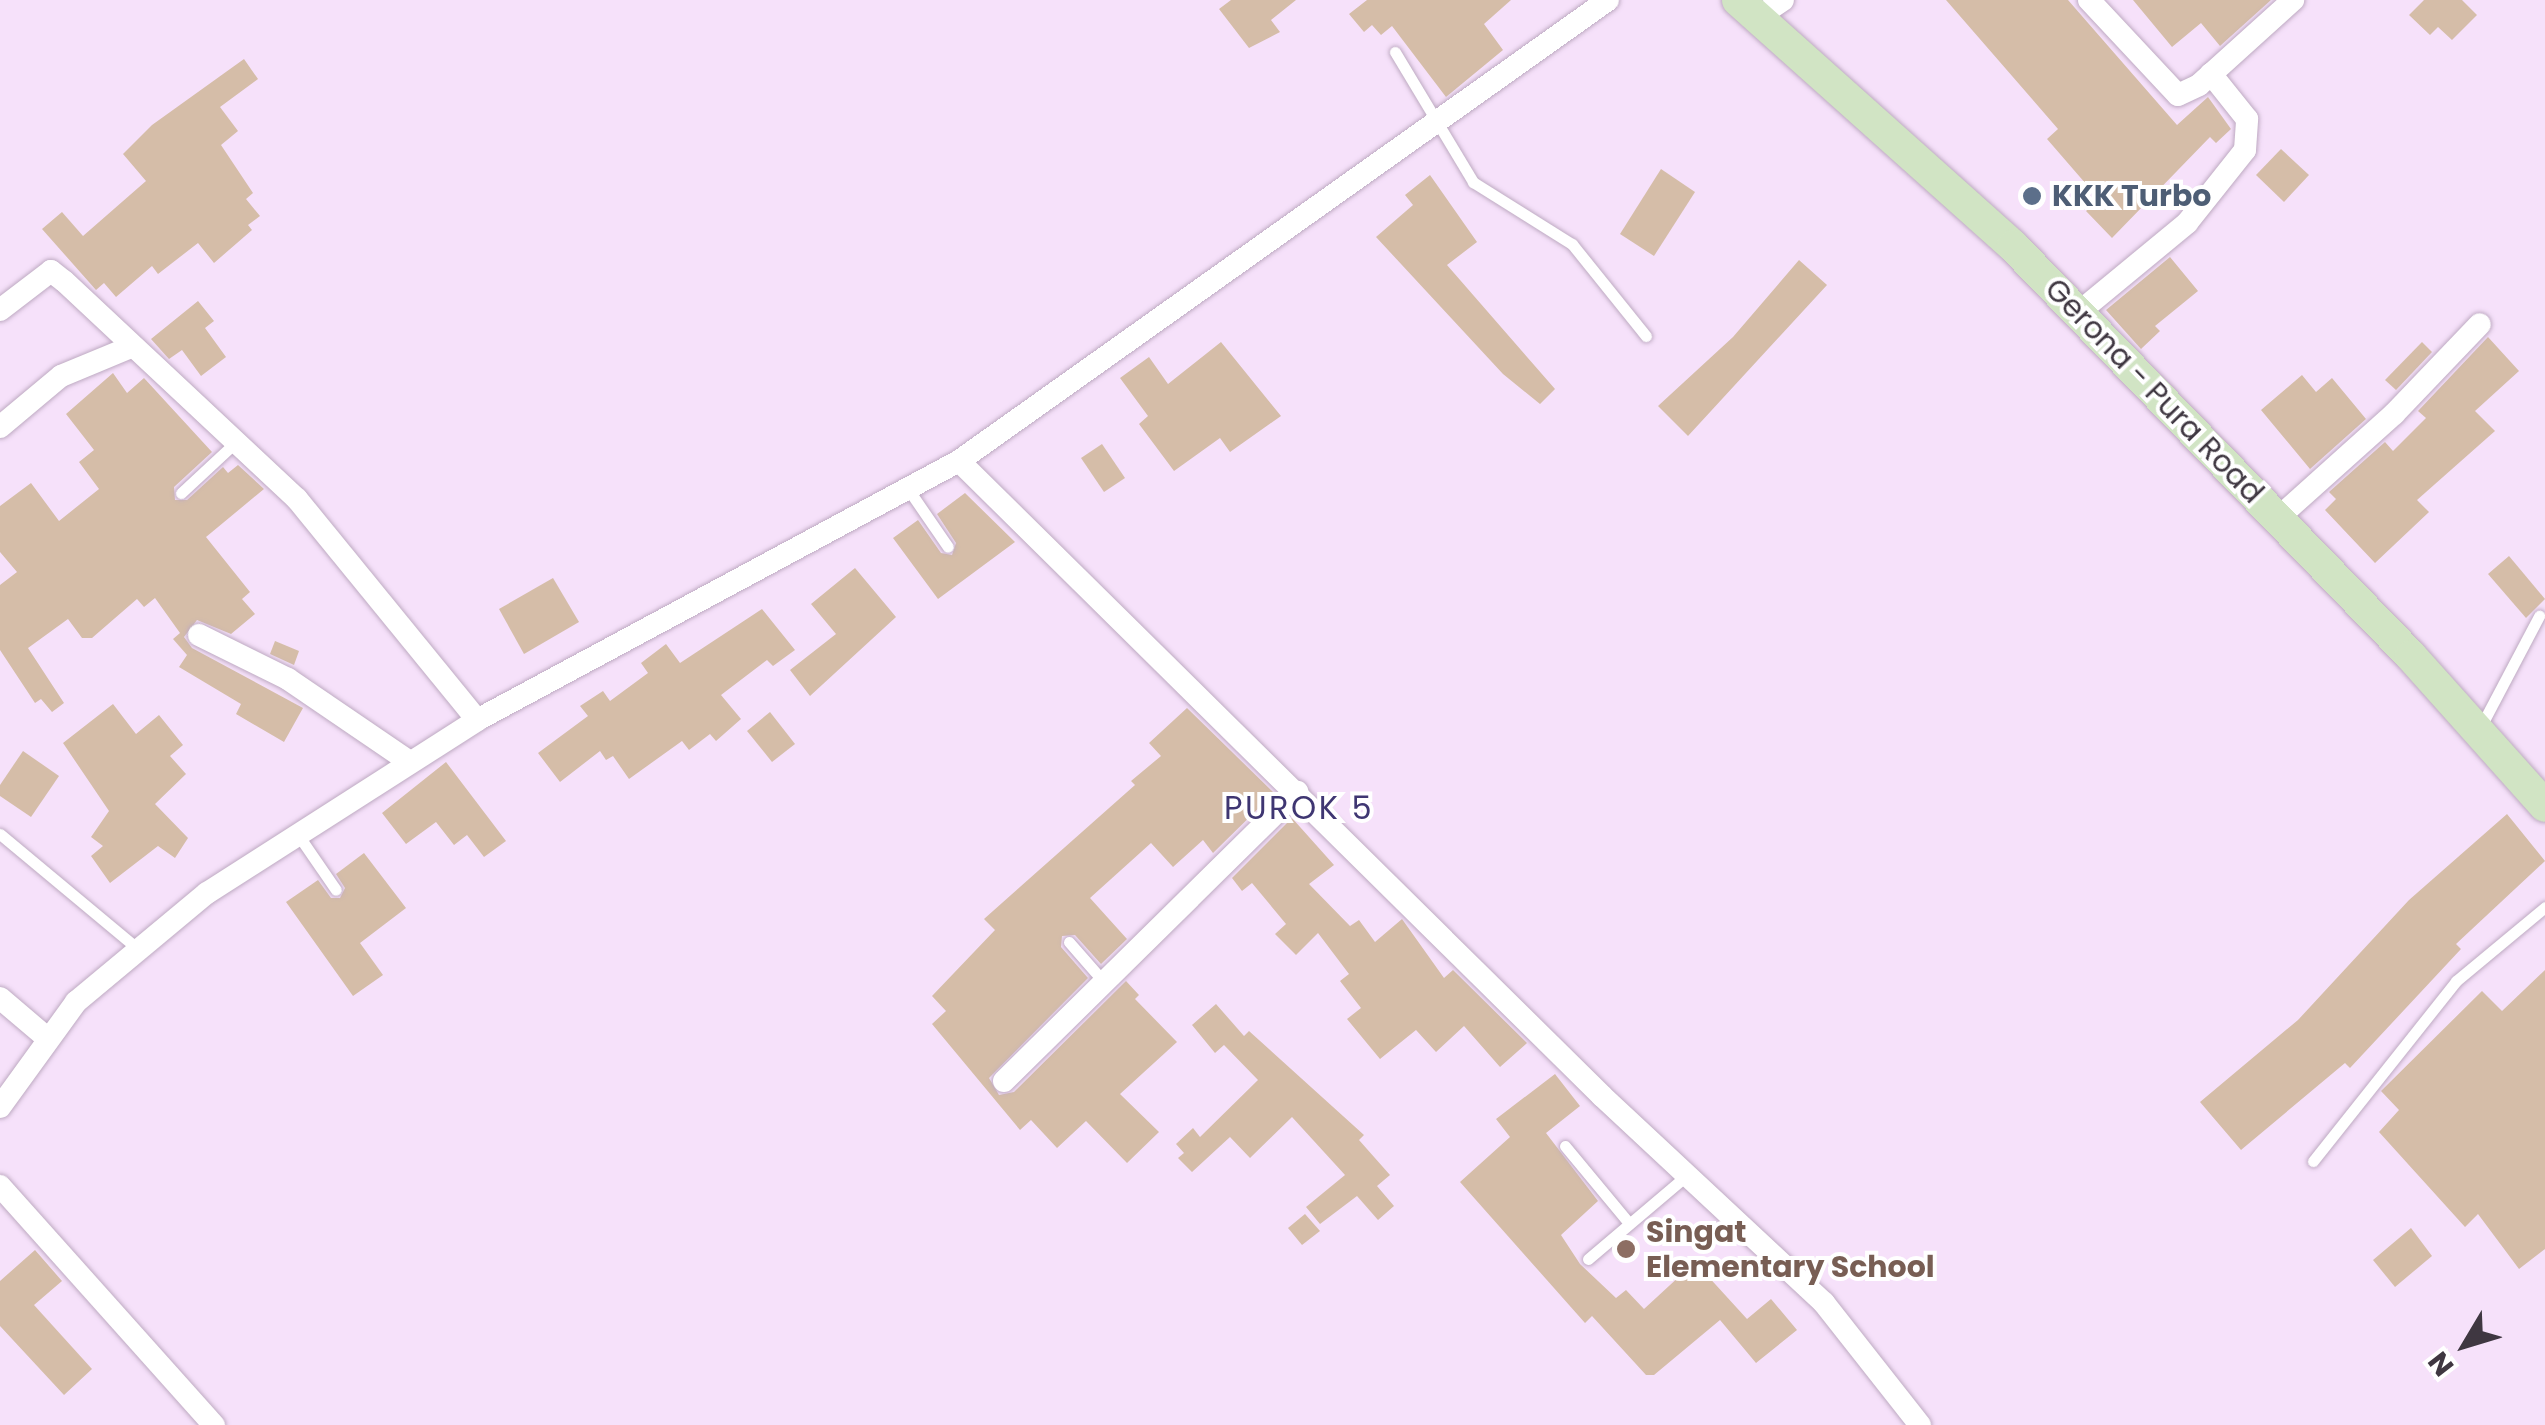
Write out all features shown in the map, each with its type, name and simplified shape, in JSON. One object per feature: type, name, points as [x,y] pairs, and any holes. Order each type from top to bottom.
[{"type":"main road","name":"Gerona - Pura Road","points":[[1760,5],[2078,313],[2278,518],[2545,806]]},
{"type":"street","points":[[0,1107],[46,1036],[138,949],[296,832],[476,720],[959,461],[1437,126],[1608,0]]},
{"type":"street","points":[[2089,0],[2178,95],[2211,74],[2293,0]]},
{"type":"street","points":[[2078,313],[2187,223],[2244,150],[2246,119],[2211,74]]},
{"type":"street","points":[[0,310],[51,271],[236,441],[352,562],[476,720]]},
{"type":"street","points":[[2278,518],[2394,414],[2480,324]]},
{"type":"street","points":[[0,427],[60,376],[131,347]]},
{"type":"street","points":[[959,461],[1686,1176],[1824,1302],[1920,1425]]},
{"type":"street","points":[[199,635],[288,679],[408,761]]},
{"type":"street","points":[[1004,1081],[1297,792]]},
{"type":"street","points":[[0,998],[46,1036]]},
{"type":"street","points":[[0,1186],[214,1425]]},
{"type":"lane","points":[[1395,52],[1473,182],[1572,244],[1646,336]]},
{"type":"lane","points":[[180,493],[236,441]]},
{"type":"lane","points":[[908,489],[948,547]]},
{"type":"lane","points":[[2478,732],[2540,616]]},
{"type":"lane","points":[[296,832],[336,890]]},
{"type":"lane","points":[[0,834],[138,949]]},
{"type":"lane","points":[[2313,1161],[2456,981],[2545,907]]},
{"type":"lane","points":[[1069,942],[1103,981]]},
{"type":"lane","points":[[1565,1146],[1629,1222]]},
{"type":"lane","points":[[1588,1259],[1686,1176]]},
{"type":"building","points":[[1231,0],[1296,0],[1271,20],[1280,32],[1249,48],[1219,9]]},
{"type":"building","points":[[1367,0],[1511,0],[1484,24],[1503,50],[1446,97],[1392,26],[1381,35],[1372,25],[1364,32],[1349,14]]},
{"type":"building","points":[[1946,0],[2068,0],[2177,125],[2208,97],[2231,129],[2216,143],[2210,137],[2112,238],[2086,211],[2099,199],[2047,139],[2058,129]]},
{"type":"building","points":[[2133,0],[2271,0],[2220,46],[2201,23],[2172,47]]},
{"type":"building","points":[[2424,0],[2462,0],[2477,15],[2452,40],[2438,27],[2430,35],[2409,15]]},
{"type":"building","points":[[244,59],[258,79],[220,107],[238,131],[221,145],[253,193],[246,199],[260,216],[248,225],[252,230],[214,263],[198,243],[158,274],[152,266],[116,297],[104,283],[96,290],[42,229],[62,212],[83,236],[146,181],[123,154],[152,125]]},
{"type":"building","points":[[2281,149],[2309,175],[2284,202],[2256,175]]},
{"type":"building","points":[[1661,169],[1695,192],[1654,256],[1620,234]]},
{"type":"building","points":[[1430,175],[1477,242],[1447,265],[1555,389],[1540,404],[1503,374],[1376,237],[1413,205],[1405,195]]},
{"type":"building","points":[[2170,257],[2198,291],[2155,326],[2160,331],[2141,349],[2106,310]]},
{"type":"building","points":[[1799,260],[1827,285],[1688,436],[1658,406],[1733,337]]},
{"type":"building","points":[[198,301],[214,321],[205,328],[226,357],[201,376],[182,350],[169,359],[151,339]]},
{"type":"building","points":[[2488,337],[2519,371],[2475,411],[2495,431],[2417,500],[2429,512],[2375,563],[2325,510],[2336,499],[2329,492],[2385,442],[2393,451],[2426,418],[2418,411]]},
{"type":"building","points":[[1221,342],[1281,416],[1230,452],[1220,438],[1174,471],[1139,424],[1148,416],[1120,378],[1149,357],[1168,384]]},
{"type":"building","points":[[2422,342],[2432,352],[2396,390],[2385,380]]},
{"type":"building","points":[[113,373],[127,393],[144,378],[212,452],[174,487],[175,500],[187,500],[223,467],[228,473],[238,465],[264,489],[206,537],[250,592],[242,599],[255,614],[231,634],[197,620],[184,637],[192,648],[303,708],[284,742],[236,714],[241,704],[179,667],[187,655],[173,639],[180,633],[155,598],[144,607],[137,599],[92,638],[82,638],[68,619],[28,648],[64,703],[52,712],[41,699],[35,703],[0,650],[0,585],[17,572],[0,552],[0,506],[31,483],[59,521],[99,489],[79,462],[94,450],[66,414]]},
{"type":"building","points":[[2302,375],[2316,392],[2332,378],[2366,419],[2310,469],[2261,410]]},
{"type":"building","points":[[1102,444],[1125,478],[1104,492],[1081,458]]},
{"type":"building","points":[[965,493],[1015,542],[938,599],[893,538],[918,520],[941,553],[952,555],[956,543],[937,514]]},
{"type":"building","points":[[2509,556],[2545,599],[2526,618],[2488,574]]},
{"type":"building","points":[[855,568],[896,617],[810,696],[790,670],[836,634],[811,604]]},
{"type":"building","points":[[553,578],[579,622],[524,654],[499,609]]},
{"type":"building","points":[[762,609],[795,650],[773,666],[767,660],[721,695],[741,719],[716,741],[710,734],[689,750],[682,741],[629,779],[613,756],[606,760],[600,751],[560,782],[538,753],[588,716],[580,706],[603,691],[610,701],[648,673],[641,663],[666,644],[680,663]]},
{"type":"building","points":[[275,641],[299,651],[294,665],[270,654]]},
{"type":"building","points":[[113,704],[136,734],[159,715],[183,745],[170,756],[186,774],[155,804],[188,838],[175,858],[158,846],[110,883],[91,856],[103,846],[91,837],[109,811],[63,743]]},
{"type":"building","points":[[1187,708],[1274,793],[1213,853],[1203,840],[1173,867],[1151,843],[1090,898],[1127,939],[1101,964],[1075,935],[1062,936],[1061,947],[1088,978],[989,1078],[999,1095],[1014,1092],[1126,981],[1139,995],[1135,999],[1177,1042],[1120,1094],[1159,1132],[1127,1163],[1086,1121],[1057,1148],[1031,1120],[1020,1130],[932,1024],[946,1011],[932,996],[995,930],[984,919],[1135,785],[1131,781],[1161,756],[1149,743]]},
{"type":"building","points":[[770,712],[795,744],[772,762],[747,731]]},
{"type":"building","points":[[23,751],[59,776],[31,817],[0,796],[0,785]]},
{"type":"building","points":[[446,762],[506,841],[484,857],[467,835],[454,845],[436,822],[406,844],[382,813]]},
{"type":"building","points":[[2507,814],[2545,861],[2456,944],[2461,949],[2350,1068],[2345,1063],[2241,1150],[2200,1102],[2298,1020],[2409,900]]},
{"type":"building","points":[[1292,818],[1334,865],[1309,884],[1350,926],[1359,920],[1375,942],[1402,919],[1444,978],[1453,970],[1527,1043],[1500,1067],[1464,1026],[1436,1052],[1416,1030],[1380,1059],[1347,1019],[1361,1008],[1340,981],[1349,974],[1318,933],[1296,955],[1275,934],[1286,924],[1252,883],[1242,891],[1232,878]]},
{"type":"building","points":[[364,853],[406,908],[360,943],[383,975],[353,996],[286,902],[318,880],[331,898],[340,898],[345,888],[336,874]]},
{"type":"building","points":[[2545,970],[2545,1249],[2519,1269],[2478,1214],[2465,1227],[2379,1132],[2399,1110],[2381,1091],[2482,991],[2502,1011]]},
{"type":"building","points":[[1216,1004],[1244,1036],[1249,1031],[1364,1135],[1359,1140],[1390,1175],[1377,1186],[1394,1206],[1378,1220],[1357,1196],[1320,1224],[1306,1207],[1345,1175],[1292,1117],[1250,1158],[1230,1137],[1192,1172],[1178,1158],[1184,1153],[1176,1144],[1193,1128],[1200,1137],[1258,1080],[1224,1045],[1215,1053],[1192,1025]]},
{"type":"building","points":[[1555,1074],[1580,1106],[1546,1133],[1598,1201],[1561,1235],[1580,1264],[1616,1298],[1626,1290],[1644,1309],[1695,1262],[1747,1319],[1771,1299],[1797,1330],[1756,1363],[1720,1320],[1654,1375],[1646,1375],[1592,1316],[1585,1323],[1460,1182],[1510,1137],[1496,1119]]},
{"type":"building","points":[[1305,1214],[1320,1231],[1302,1245],[1288,1228]]},
{"type":"building","points":[[2411,1228],[2432,1256],[2395,1287],[2373,1260]]},
{"type":"building","points":[[35,1250],[62,1281],[34,1305],[92,1369],[64,1395],[0,1326],[0,1281]]},
{"type":"place","name":"KKK Turbo","points":[[2032,196]]},
{"type":"place","name":"Singat Elementary School","points":[[1626,1249]]},
{"type":"district","name":"PUROK 5","points":[[1299,808]]}]
